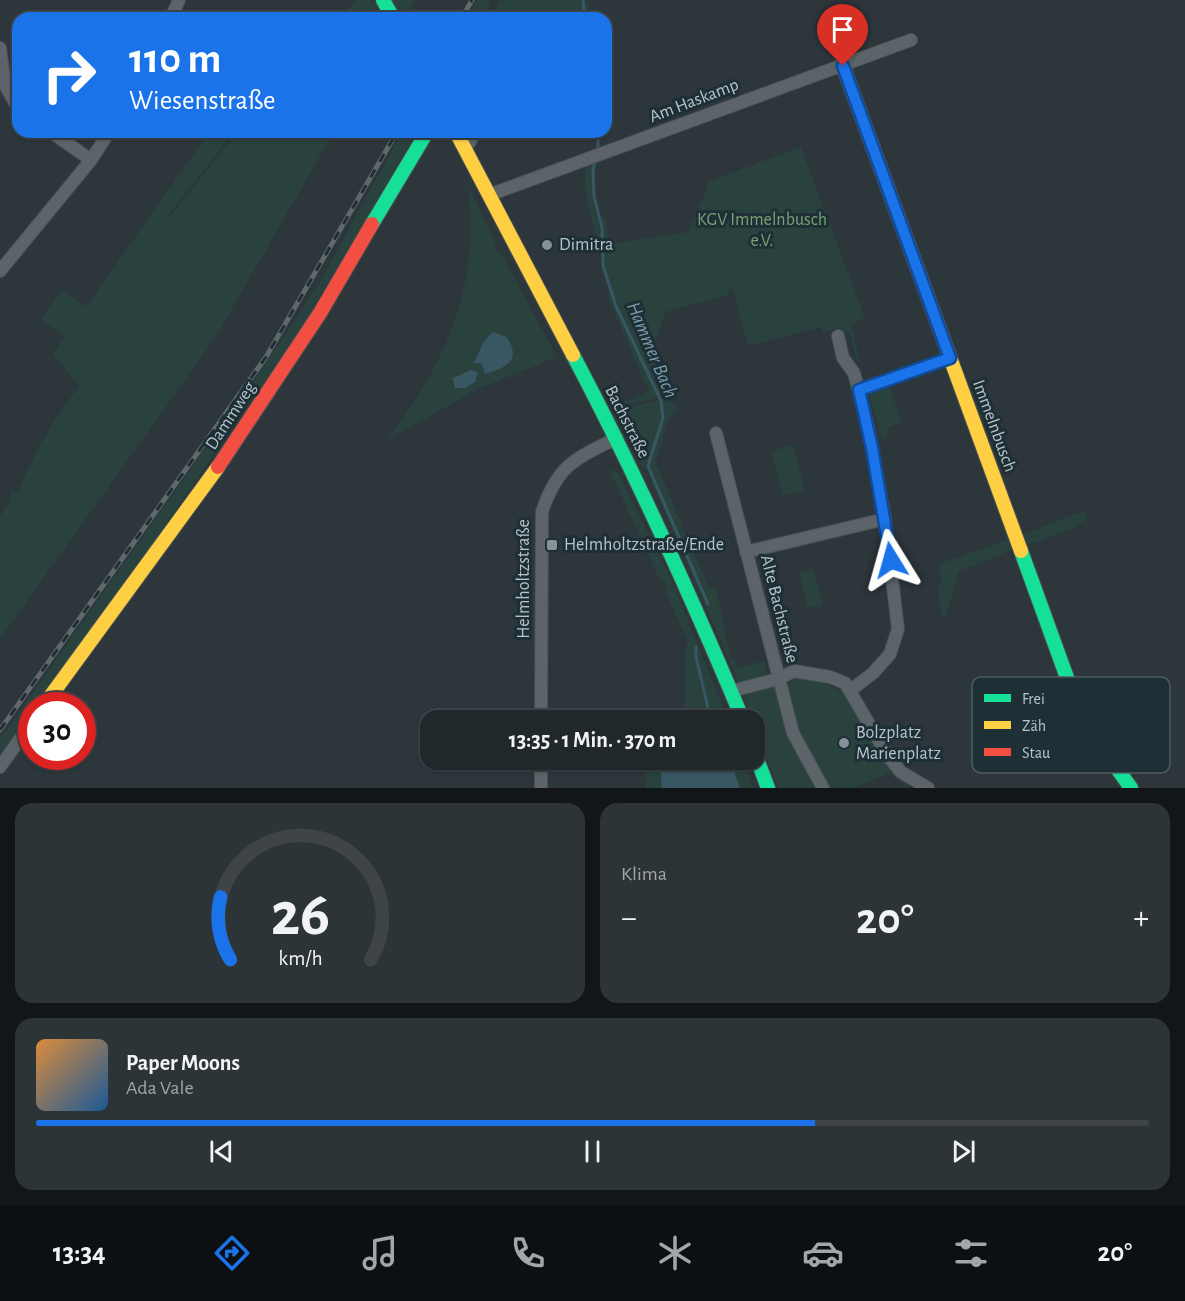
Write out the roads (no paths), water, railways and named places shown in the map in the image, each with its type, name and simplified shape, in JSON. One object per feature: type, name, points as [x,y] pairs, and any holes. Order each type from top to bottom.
[{"type":"street","name":"Am Haskamp","points":[[489,195],[615,151],[738,102],[911,40]]},
{"type":"street","points":[[0,48],[5,85],[12,97]]},
{"type":"street","name":"Immelnbusch","points":[[843,66],[1067,677]]},
{"type":"street","points":[[60,138],[91,160]]},
{"type":"street","points":[[0,271],[91,160],[105,138]]},
{"type":"street","name":"Dammweg","points":[[54,692],[221,463],[320,313],[423,138]]},
{"type":"street","name":"Bachstraße","points":[[459,138],[616,438],[739,710]]},
{"type":"street","points":[[464,147],[472,138]]},
{"type":"street","points":[[838,336],[843,358],[854,373],[859,390],[885,519],[898,629],[890,654],[851,690]]},
{"type":"street","points":[[859,390],[950,358]]},
{"type":"street","name":"Alte Bachstraße","points":[[716,433],[793,733],[823,788]]},
{"type":"street","name":"Helmholtzstraße","points":[[541,710],[542,512],[550,487],[562,469],[616,438]]},
{"type":"street","points":[[746,552],[885,519]]},
{"type":"street","points":[[732,691],[778,679],[794,671],[813,673],[845,683],[888,756],[901,772],[916,783],[928,788]]},
{"type":"street","points":[[0,767],[18,742]]},
{"type":"street","points":[[541,770],[541,788]]},
{"type":"street","points":[[761,770],[768,788]]},
{"type":"street","name":"Immelnbusch","points":[[1120,773],[1131,788]]},
{"type":"water","points":[[493,332],[507,337],[513,352],[512,358],[505,366],[485,374],[481,363],[474,363],[483,343]]},
{"type":"water","points":[[471,370],[478,372],[475,382],[465,388],[455,388],[453,378]]},
{"type":"water","points":[[660,770],[734,770],[740,788],[662,788]]},
{"type":"waterway","name":"Hammer Bach","points":[[583,0],[584,12]]},
{"type":"waterway","name":"Hammer Bach","points":[[598,138],[598,152]]},
{"type":"waterway","name":"Hammer Bach","points":[[596,159],[593,169],[594,196],[602,227],[603,266],[616,306],[661,401],[663,418],[648,466],[708,604]]},
{"type":"waterway","name":"Hammer Bach","points":[[696,647],[696,657],[709,710]]},
{"type":"railway","points":[[465,12],[472,0]]},
{"type":"railway","points":[[0,730],[266,357],[394,138]]},
{"type":"place","name":"Dimitra","points":[[547,245]]},
{"type":"place","name":"Helmholtzstraße/Ende","points":[[552,545]]},
{"type":"place","name":"Bolzplatz Marienplatz","points":[[844,743]]},
{"type":"park label","name":"KGV Immelnbusch e.V.","points":[[762,230]]}]
